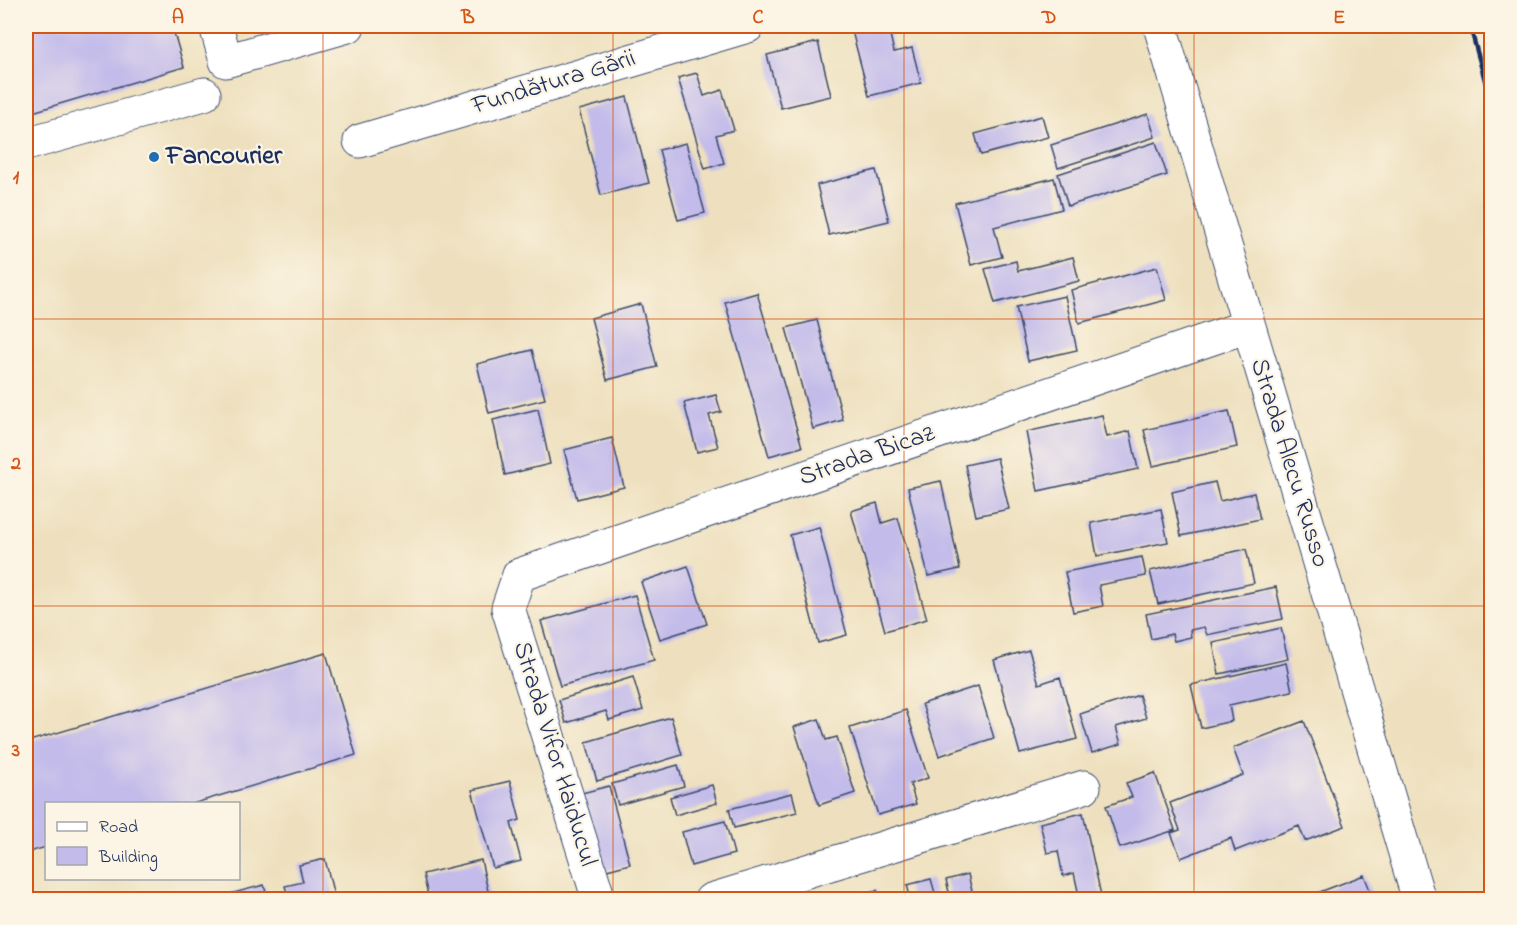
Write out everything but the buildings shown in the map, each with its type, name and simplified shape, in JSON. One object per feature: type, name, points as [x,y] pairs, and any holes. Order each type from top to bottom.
[{"type":"street","points":[[216,26],[226,61],[348,26]]},
{"type":"street","name":"Fundătura Gării","points":[[360,141],[748,26]]},
{"type":"street","name":"Strada Alecu Russo","points":[[1160,26],[1419,900]]},
{"type":"street","points":[[26,144],[204,94]]},
{"type":"street","name":"Strada Bicaz","points":[[508,608],[519,575],[1248,326]]},
{"type":"street","name":"Strada Vifor Haiducul","points":[[508,608],[599,900]]},
{"type":"street","points":[[711,900],[1084,787]]},
{"type":"railway","points":[[1470,26],[1492,106]]},
{"type":"place","name":"Fancourier","points":[[154,157]]}]
